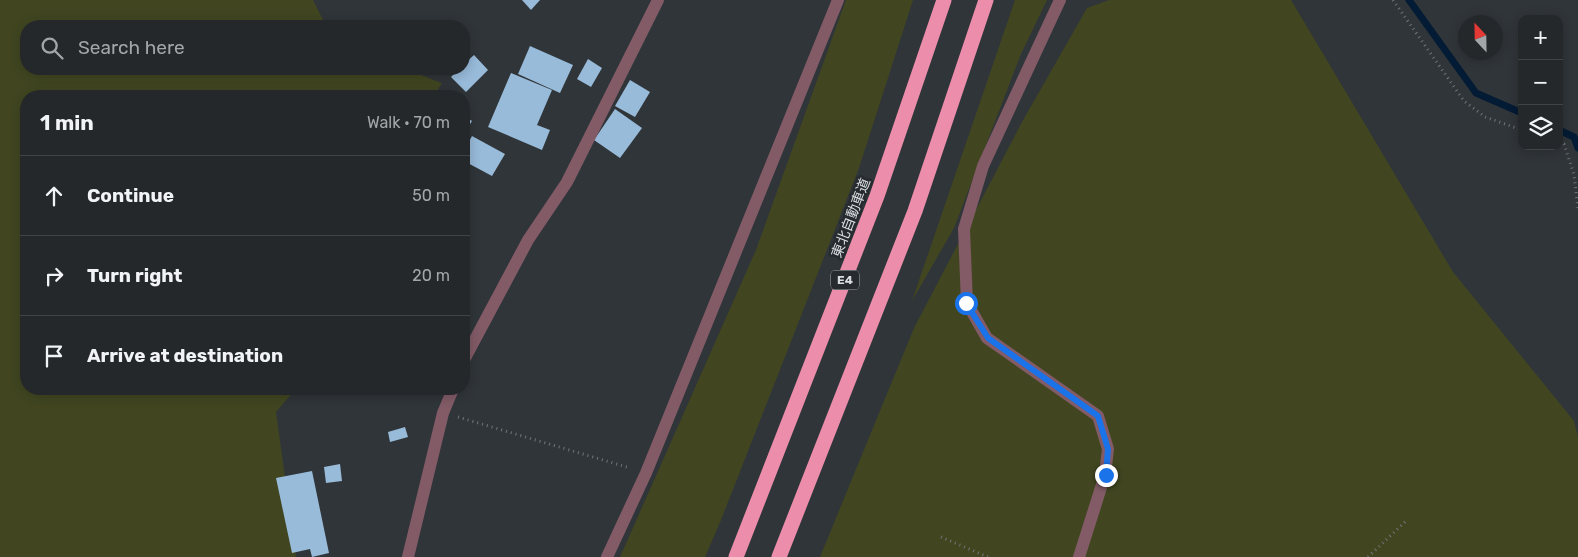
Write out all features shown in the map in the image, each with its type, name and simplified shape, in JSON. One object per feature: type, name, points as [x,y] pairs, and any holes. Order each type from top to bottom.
[{"type":"highway","name":"東北自動車道","points":[[736,557],[877,196],[944,0]]},
{"type":"highway","points":[[779,557],[915,211],[986,0]]},
{"type":"street","points":[[470,349],[528,240],[567,182],[658,0]]},
{"type":"street","points":[[607,557],[646,473],[838,0]]},
{"type":"street","points":[[1060,0],[983,166],[964,230],[966,303],[988,338],[1098,416],[1108,449],[1106,475],[1079,557]]},
{"type":"street","points":[[408,557],[443,413],[450,395]]},
{"type":"path","points":[[1393,0],[1464,101],[1485,116],[1518,128]]},
{"type":"path","points":[[1563,144],[1574,174],[1578,210]]},
{"type":"path","points":[[443,413],[646,473]]},
{"type":"path","points":[[1368,557],[1407,520]]},
{"type":"path","points":[[942,537],[988,557]]},
{"type":"green space","points":[[0,0],[313,0],[323,20],[20,20],[20,75],[421,75],[442,83],[438,90],[20,90],[20,395],[291,395],[276,412],[296,557],[0,557]]},
{"type":"green space","points":[[846,0],[913,0],[859,168],[721,520],[705,557],[620,557],[756,250]]},
{"type":"green space","points":[[1015,0],[1047,0],[1021,54],[954,228],[912,301]]},
{"type":"green space","points":[[1109,0],[1291,0],[1453,272],[1574,421],[1578,437],[1578,557],[820,557],[914,328],[1022,122],[1087,8]]},
{"type":"building","points":[[522,0],[540,0],[531,10]]},
{"type":"building","points":[[530,46],[573,65],[560,93],[518,74]]},
{"type":"building","points":[[474,55],[488,70],[468,90],[464,90],[451,77],[453,75],[470,75],[470,59]]},
{"type":"building","points":[[588,59],[602,68],[591,87],[577,79]]},
{"type":"building","points":[[511,73],[552,90],[537,125],[550,130],[542,150],[488,127]]},
{"type":"building","points":[[630,80],[650,92],[635,117],[615,106]]},
{"type":"building","points":[[615,109],[642,128],[620,158],[594,140]]},
{"type":"building","points":[[472,136],[505,154],[492,176],[470,164],[470,140]]},
{"type":"building","points":[[405,427],[408,437],[390,442],[388,432]]},
{"type":"building","points":[[340,464],[342,481],[326,483],[324,467]]},
{"type":"building","points":[[312,471],[329,553],[312,557],[310,549],[292,553],[276,478]]},
{"type":"waterway","points":[[1409,0],[1476,93],[1518,111]]},
{"type":"waterway","points":[[1563,132],[1574,137],[1578,148]]},
{"type":"route","points":[[966,303],[988,338],[1098,416],[1108,449],[1106,475]]}]
